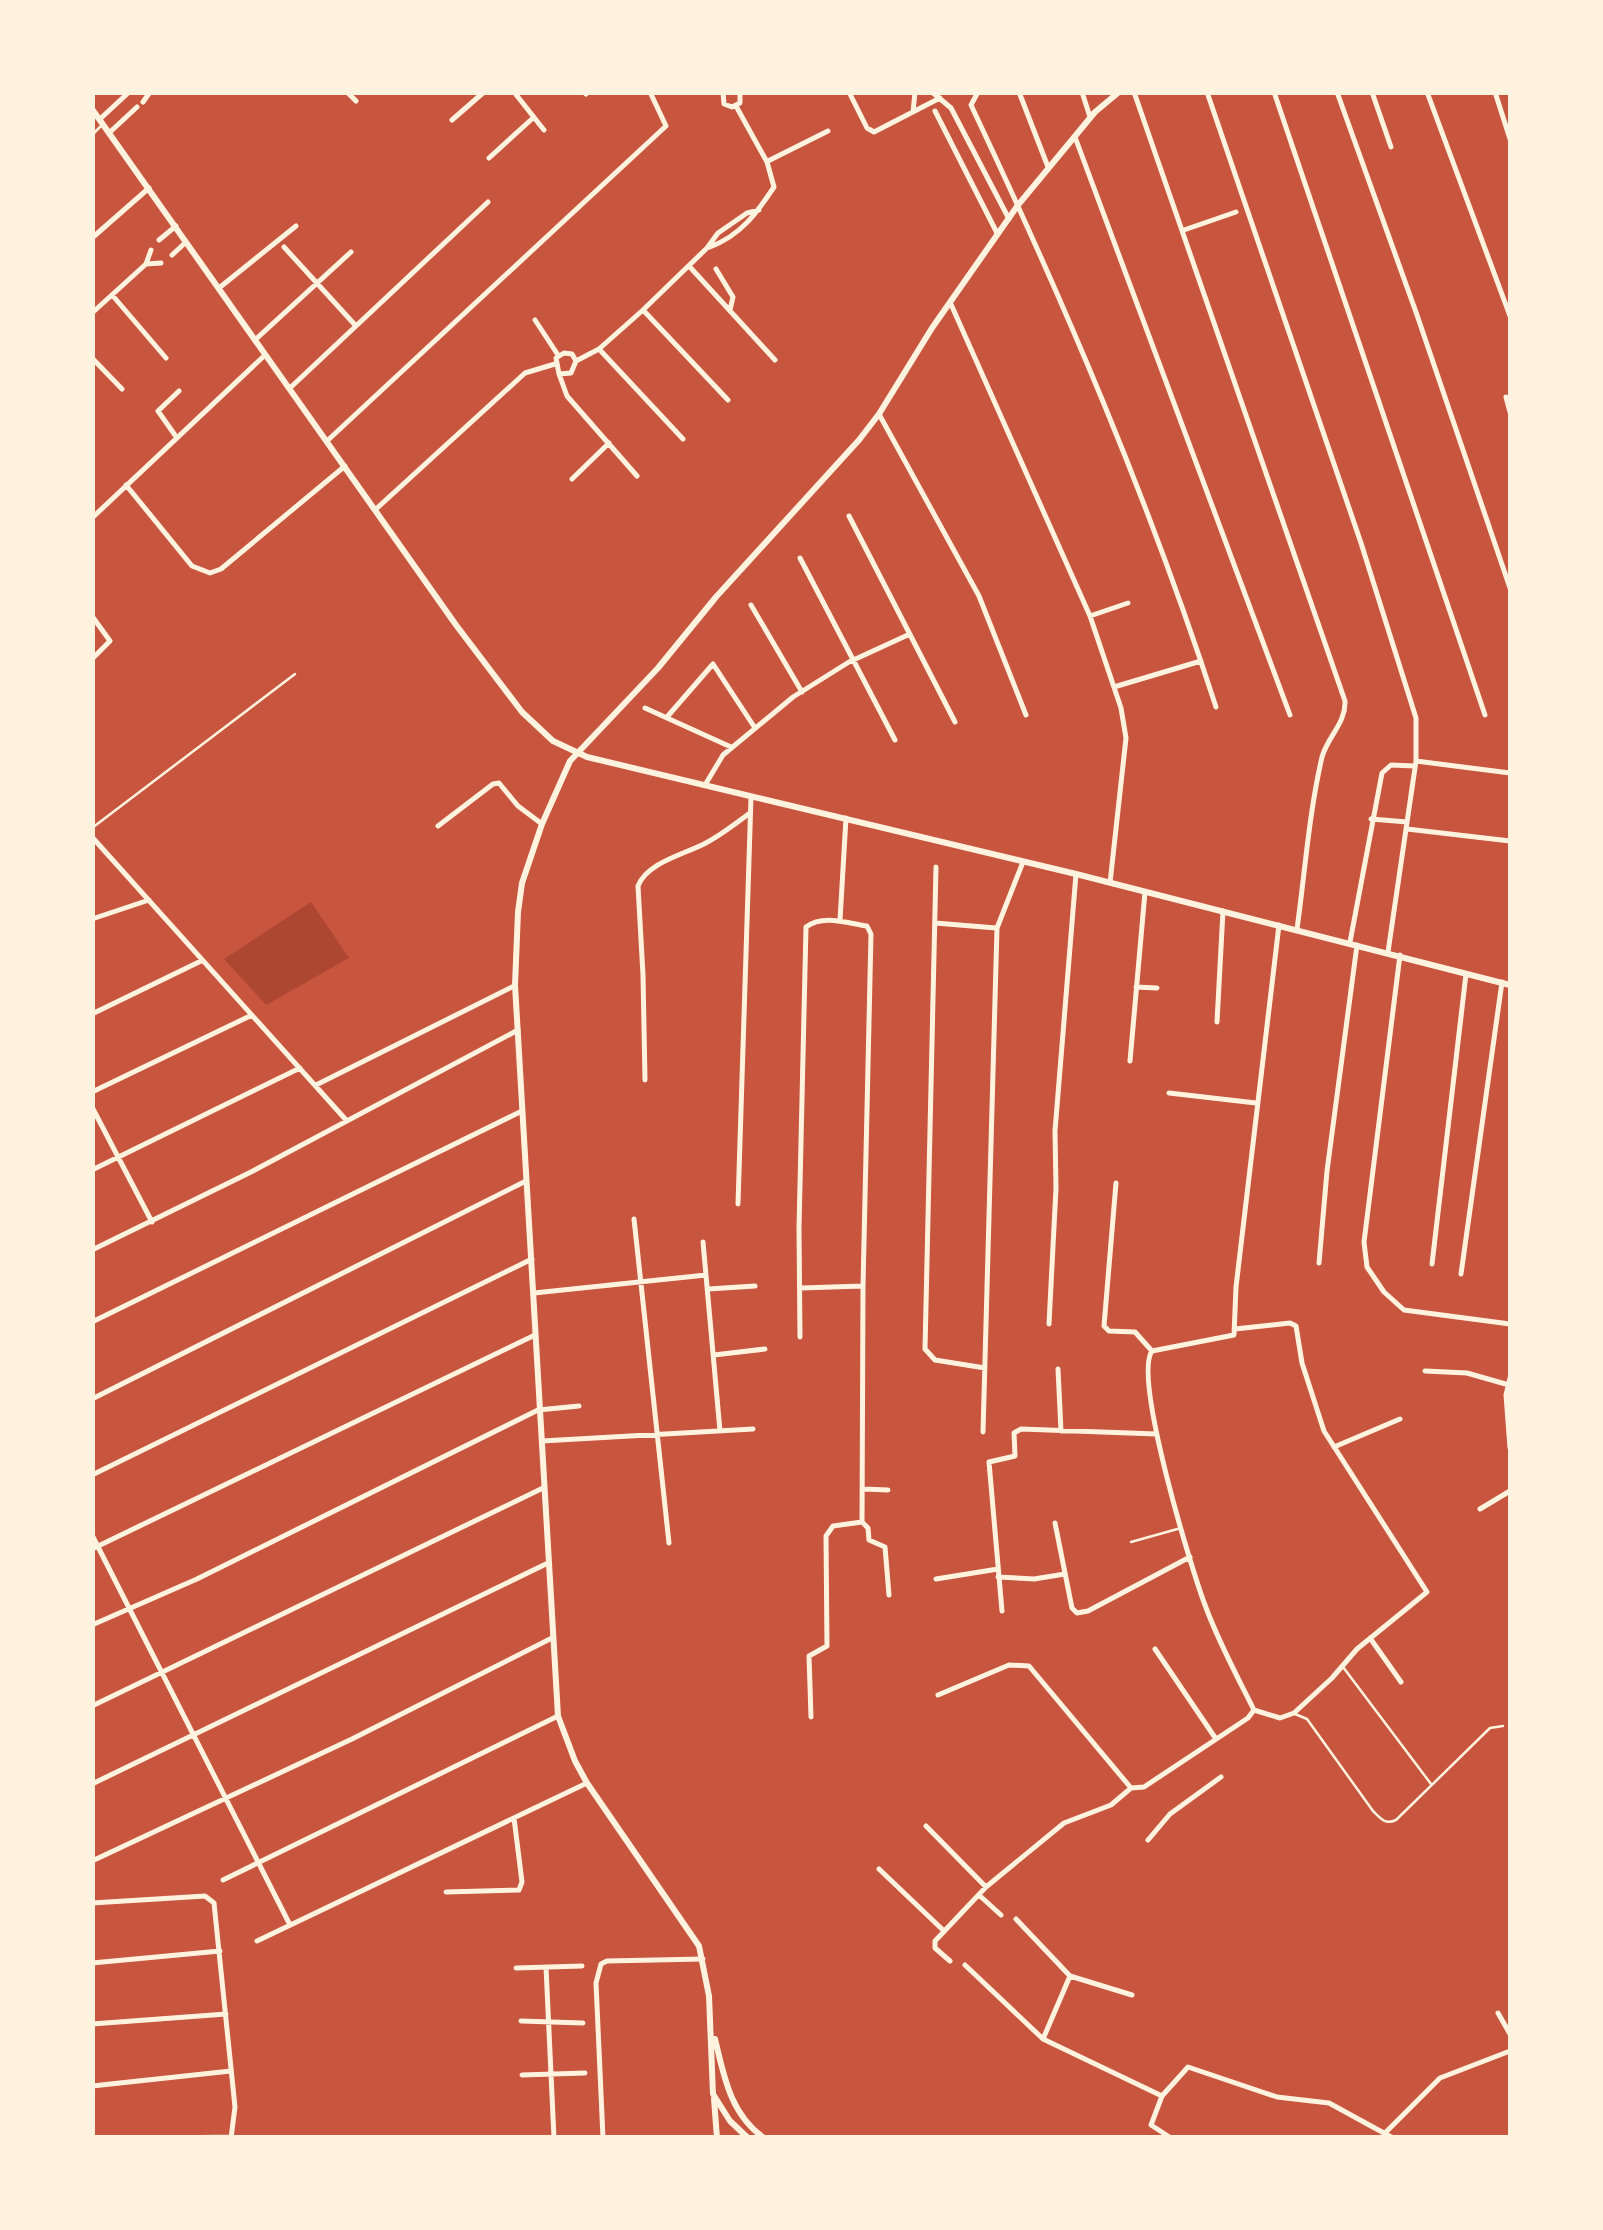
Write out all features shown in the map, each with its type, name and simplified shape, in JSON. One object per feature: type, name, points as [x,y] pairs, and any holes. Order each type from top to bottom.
[{"type":"street","points":[[109,133],[150,92]]},
{"type":"street","points":[[348,92],[356,101]]},
{"type":"street","points":[[452,120],[484,92]]},
{"type":"street","points":[[514,92],[544,130]]},
{"type":"street","points":[[327,441],[666,126],[650,92]]},
{"type":"street","points":[[722,92],[724,104],[736,106]]},
{"type":"street","points":[[736,106],[742,98],[740,92]]},
{"type":"street","points":[[849,92],[867,128],[874,132],[940,98]]},
{"type":"street","points":[[913,112],[915,92]]},
{"type":"street","points":[[932,92],[951,108],[1008,219]]},
{"type":"street","points":[[978,92],[971,104],[1112,420],[1216,707]]},
{"type":"street","points":[[1019,92],[1048,167]]},
{"type":"street","points":[[1082,92],[1090,117]]},
{"type":"street","points":[[717,2138],[703,1959],[575,1761],[558,1716],[515,985],[522,883],[542,824],[576,754],[658,668],[879,414],[1018,205],[1090,117],[1119,92]]},
{"type":"street","points":[[1134,92],[1345,700],[1342,721],[1328,741],[1319,773],[1297,929]]},
{"type":"street","points":[[1207,92],[1302,366],[1416,718],[1416,764],[1388,952]]},
{"type":"street","points":[[1274,92],[1486,715]]},
{"type":"street","points":[[1337,92],[1509,576],[1510,588]]},
{"type":"street","points":[[1372,92],[1392,148]]},
{"type":"street","points":[[1427,92],[1510,316]]},
{"type":"street","points":[[1495,92],[1510,139]]},
{"type":"street","points":[[101,122],[128,93]]},
{"type":"street","points":[[559,374],[571,373],[576,361],[599,349],[707,248],[726,241],[759,210],[774,187],[767,162],[736,106]]},
{"type":"street","points":[[92,110],[522,712],[545,735],[576,754],[1224,910],[1506,984],[1461,1274]]},
{"type":"street","points":[[935,111],[998,234]]},
{"type":"street","points":[[489,158],[533,118]]},
{"type":"street","points":[[767,162],[828,132]]},
{"type":"street","points":[[1074,135],[1290,715]]},
{"type":"street","points":[[92,238],[149,188]]},
{"type":"street","points":[[290,388],[488,202]]},
{"type":"street","points":[[1184,230],[1236,212]]},
{"type":"street","points":[[159,240],[176,226]]},
{"type":"street","points":[[219,288],[296,226]]},
{"type":"street","points":[[172,254],[186,242]]},
{"type":"street","points":[[284,248],[356,326]]},
{"type":"street","points":[[92,313],[146,264],[150,250]]},
{"type":"street","points":[[256,340],[351,252]]},
{"type":"street","points":[[146,264],[162,263]]},
{"type":"street","points":[[689,266],[775,360]]},
{"type":"street","points":[[716,268],[732,296],[730,310]]},
{"type":"street","points":[[112,296],[166,358]]},
{"type":"street","points":[[950,302],[1090,616],[1114,687],[1126,738],[1110,883]]},
{"type":"street","points":[[643,310],[728,400]]},
{"type":"street","points":[[535,320],[558,355]]},
{"type":"street","points":[[599,349],[684,439]]},
{"type":"street","points":[[558,355],[568,352],[576,361]]},
{"type":"street","points":[[92,518],[266,354]]},
{"type":"street","points":[[558,355],[555,364],[567,396],[637,476]]},
{"type":"street","points":[[92,358],[122,389]]},
{"type":"street","points":[[376,510],[525,373],[555,364]]},
{"type":"street","points":[[176,438],[158,411],[179,391]]},
{"type":"street","points":[[1506,396],[1510,412]]},
{"type":"street","points":[[879,414],[979,596],[1026,715]]},
{"type":"street","points":[[572,479],[609,443]]},
{"type":"street","points":[[126,486],[192,566],[210,573],[230,562],[345,466]]},
{"type":"street","points":[[850,516],[955,722]]},
{"type":"street","points":[[800,558],[896,740]]},
{"type":"street","points":[[1090,616],[1128,603]]},
{"type":"street","points":[[751,605],[802,692]]},
{"type":"street","points":[[92,616],[110,641],[92,659]]},
{"type":"street","points":[[705,785],[730,747],[802,692],[854,660],[910,634]]},
{"type":"street","points":[[1114,687],[1200,660]]},
{"type":"street","points":[[667,718],[714,664],[755,728]]},
{"type":"street","points":[[645,708],[730,747]]},
{"type":"street","points":[[1319,1263],[1353,943],[1382,773],[1391,764],[1416,764],[1510,773]]},
{"type":"street","points":[[438,826],[499,783],[518,806],[542,824]]},
{"type":"street","points":[[738,1204],[751,796]]},
{"type":"street","points":[[644,1080],[640,879],[705,844],[750,813]]},
{"type":"street","points":[[840,920],[846,818]]},
{"type":"street","points":[[1372,819],[1510,840]]},
{"type":"street","points":[[93,839],[348,1121]]},
{"type":"street","points":[[983,1432],[997,928],[1023,862]]},
{"type":"street","points":[[936,867],[925,1350],[935,1360],[984,1368]]},
{"type":"street","points":[[1049,1324],[1056,1206],[1055,1131],[1076,874]]},
{"type":"street","points":[[1130,1061],[1144,892]]},
{"type":"street","points":[[92,919],[149,900]]},
{"type":"street","points":[[1217,1022],[1224,910]]},
{"type":"street","points":[[800,1337],[806,927],[809,923],[840,920],[867,926],[871,934],[862,1522],[868,1528],[869,1540],[885,1547],[889,1595]]},
{"type":"street","points":[[935,923],[997,928]]},
{"type":"street","points":[[1235,1329],[1290,1323],[1296,1326],[1314,1406],[1333,1448],[1427,1592],[1370,1638],[1294,1713],[1280,1718],[1254,1710],[1210,1618],[1156,1434],[1148,1380],[1148,1357],[1152,1351],[1230,1338],[1235,1329],[1256,1102],[1279,925]]},
{"type":"street","points":[[1400,955],[1364,1242],[1368,1267],[1384,1292],[1404,1310],[1510,1324]]},
{"type":"street","points":[[92,1014],[201,961]]},
{"type":"street","points":[[1432,1264],[1466,973]]},
{"type":"street","points":[[316,1084],[515,985]]},
{"type":"street","points":[[1136,987],[1157,988]]},
{"type":"street","points":[[92,1092],[252,1014]]},
{"type":"street","points":[[92,1250],[518,1030]]},
{"type":"street","points":[[92,1170],[300,1068]]},
{"type":"street","points":[[1170,1093],[1256,1102]]},
{"type":"street","points":[[92,1107],[152,1222]]},
{"type":"street","points":[[92,1322],[522,1111]]},
{"type":"street","points":[[92,1399],[526,1181]]},
{"type":"street","points":[[1116,1183],[1104,1326],[1109,1331],[1135,1332],[1152,1351]]},
{"type":"street","points":[[634,1219],[670,1543]]},
{"type":"street","points":[[703,1242],[720,1431]]},
{"type":"street","points":[[92,1475],[532,1259]]},
{"type":"street","points":[[534,1293],[706,1275]]},
{"type":"street","points":[[707,1288],[755,1286]]},
{"type":"street","points":[[800,1288],[864,1286]]},
{"type":"street","points":[[95,1547],[535,1335]]},
{"type":"street","points":[[714,1355],[765,1350]]},
{"type":"street","points":[[1058,1369],[1061,1431]]},
{"type":"street","points":[[1425,1371],[1467,1373],[1510,1382],[1506,1395],[1510,1448]]},
{"type":"street","points":[[92,1624],[197,1579],[538,1410],[578,1406]]},
{"type":"street","points":[[1333,1448],[1400,1420]]},
{"type":"street","points":[[542,1441],[753,1429]]},
{"type":"street","points":[[1002,1612],[989,1462],[1014,1456],[1014,1433],[1017,1430],[1156,1434]]},
{"type":"street","points":[[92,1706],[543,1488]]},
{"type":"street","points":[[862,1489],[888,1490]]},
{"type":"street","points":[[1480,1508],[1510,1491]]},
{"type":"street","points":[[811,1717],[809,1656],[828,1646],[826,1536],[833,1526],[862,1522]]},
{"type":"street","points":[[1054,1522],[1072,1608],[1078,1614],[1191,1557]]},
{"type":"street","points":[[92,1535],[290,1925]]},
{"type":"street","points":[[92,1784],[548,1563]]},
{"type":"street","points":[[936,1579],[998,1573],[1034,1579],[1064,1574]]},
{"type":"street","points":[[92,1861],[552,1638]]},
{"type":"street","points":[[1370,1638],[1401,1682]]},
{"type":"street","points":[[1156,1649],[1216,1739]]},
{"type":"street","points":[[938,1695],[1010,1665],[1029,1666],[1131,1788]]},
{"type":"street","points":[[950,1961],[934,1946],[986,1887],[1064,1823],[1111,1806],[1131,1788],[1144,1787],[1254,1710]]},
{"type":"street","points":[[223,1880],[558,1716]]},
{"type":"street","points":[[1148,1840],[1170,1814],[1221,1777]]},
{"type":"street","points":[[258,1941],[588,1782]]},
{"type":"street","points":[[446,1892],[519,1890],[522,1882],[514,1818]]},
{"type":"street","points":[[926,1826],[986,1887]]},
{"type":"street","points":[[879,1869],[944,1931]]},
{"type":"street","points":[[978,1895],[1001,1915]]},
{"type":"street","points":[[92,1903],[205,1896],[216,1907],[235,2107],[231,2137],[168,2138]]},
{"type":"street","points":[[1016,1919],[1070,1976],[1132,1996]]},
{"type":"street","points":[[92,1963],[220,1951]]},
{"type":"street","points":[[603,2138],[596,1983],[600,1964],[703,1959]]},
{"type":"street","points":[[965,1965],[1043,2039],[1162,2096]]},
{"type":"street","points":[[516,1968],[582,1966]]},
{"type":"street","points":[[546,1967],[553,2137]]},
{"type":"street","points":[[1043,2039],[1070,1976]]},
{"type":"street","points":[[1498,2013],[1510,2034]]},
{"type":"street","points":[[92,2024],[226,2014]]},
{"type":"street","points":[[521,2021],[583,2023]]},
{"type":"street","points":[[711,2023],[729,2094],[738,2111],[764,2138]]},
{"type":"street","points":[[1382,2135],[1440,2078],[1510,2051]]},
{"type":"street","points":[[1170,2138],[1152,2125],[1162,2096],[1188,2067],[1284,2097],[1329,2102],[1393,2138]]},
{"type":"street","points":[[92,2086],[231,2071]]},
{"type":"street","points":[[522,2075],[584,2073]]},
{"type":"street","points":[[713,2094],[748,2138]]},
{"type":"lane","points":[[92,134],[101,122]]},
{"type":"lane","points":[[92,828],[296,674]]},
{"type":"lane","points":[[1132,1542],[1182,1528]]},
{"type":"lane","points":[[1342,1666],[1432,1785]]},
{"type":"lane","points":[[1294,1713],[1307,1718],[1383,1822],[1396,1820],[1490,1728],[1504,1726]]},
{"type":"shaded area","points":[[311,902],[349,958],[266,1005],[224,959]]}]
